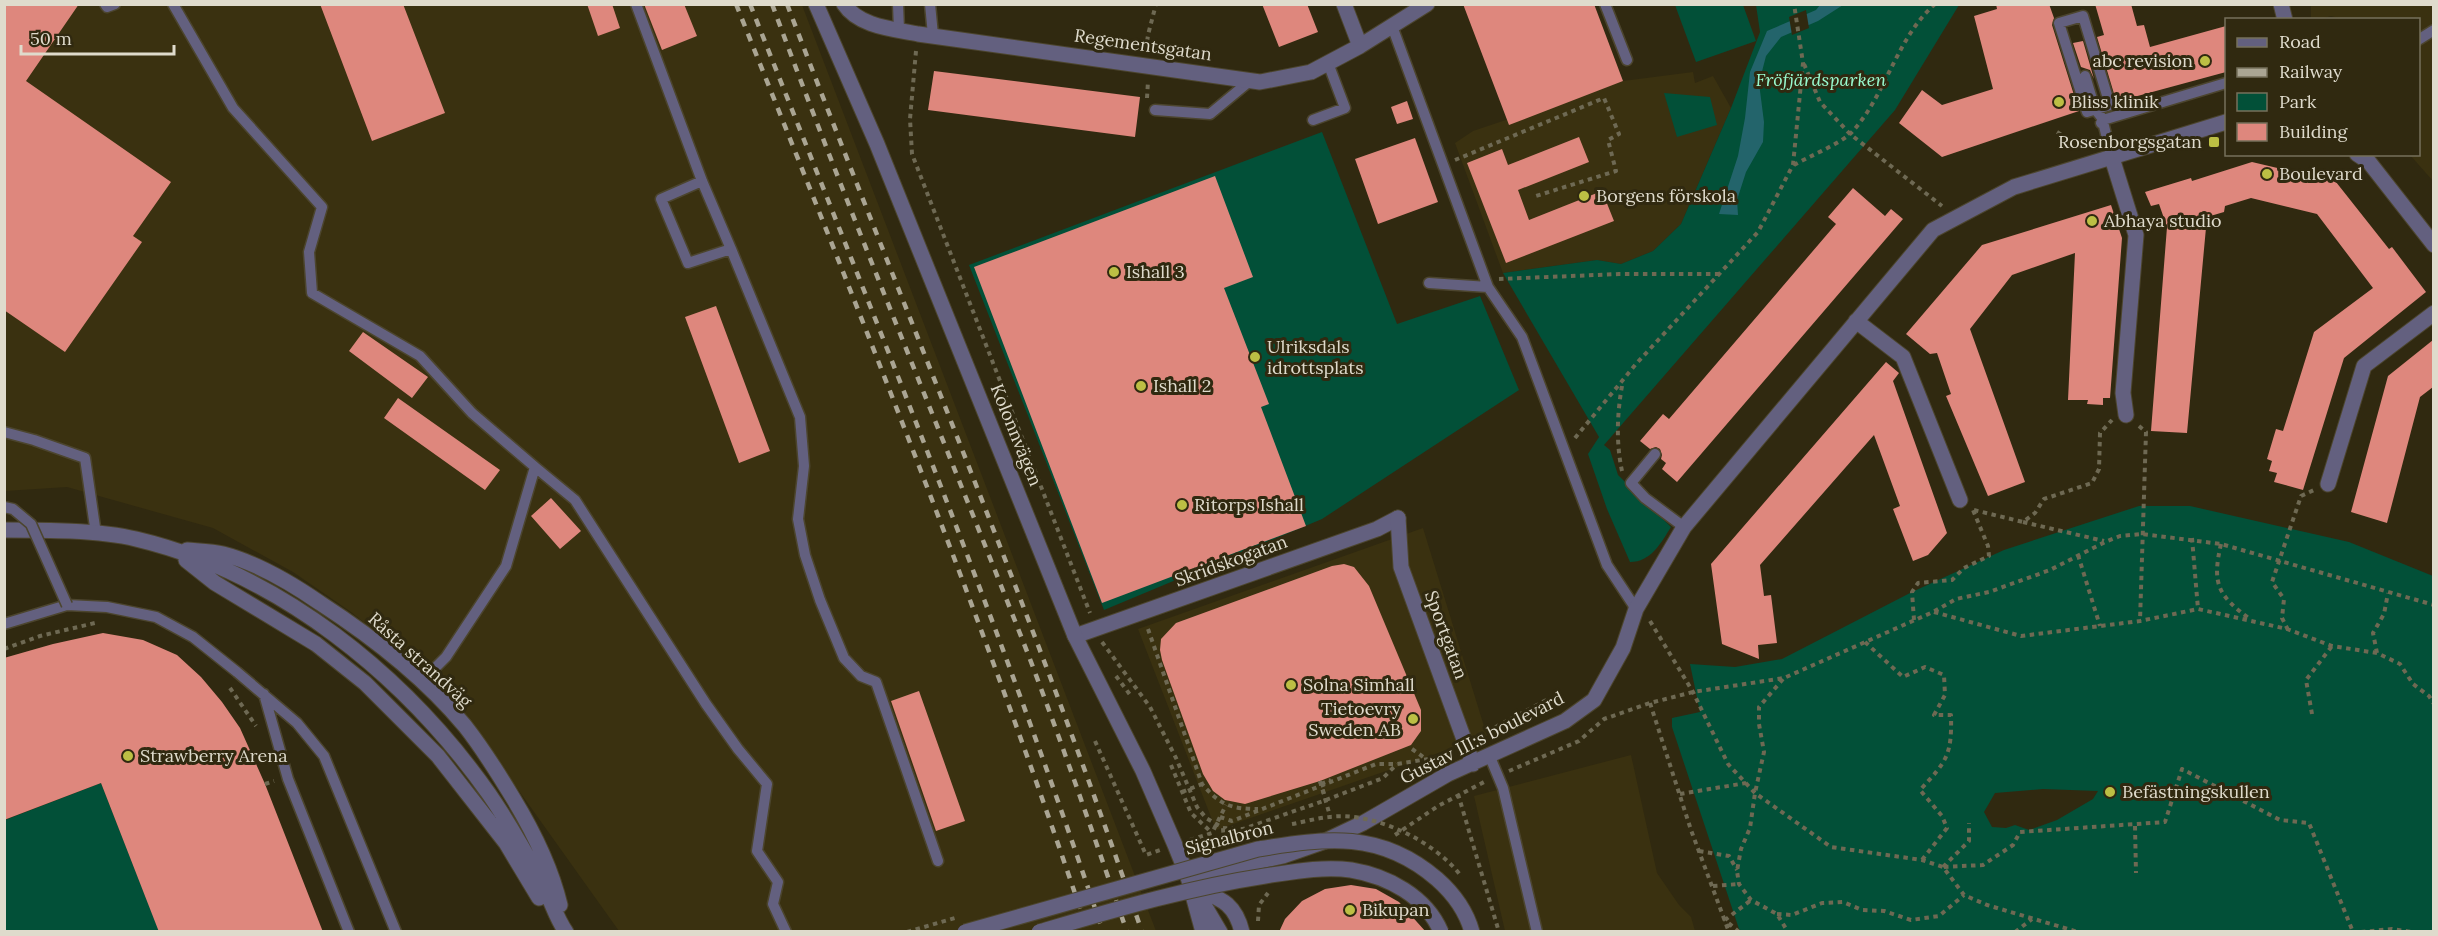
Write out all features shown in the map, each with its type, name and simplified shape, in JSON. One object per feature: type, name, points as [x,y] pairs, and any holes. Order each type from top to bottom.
[{"type":"street","name":"Kolonnvägen","points":[[816,4],[877,144],[1075,636],[1143,771],[1192,883],[1220,932]]},
{"type":"street","name":"Regementsgatan","points":[[844,4],[849,12],[868,23],[899,30],[1260,82],[1311,72],[1360,46],[1427,4]]},
{"type":"street","points":[[1344,4],[1360,46]]},
{"type":"street","name":"Gustav III:s boulevard","points":[[1192,883],[1323,842],[1363,823],[1414,793],[1565,721],[1594,700],[1623,648],[1636,609],[1684,527],[1933,230],[2014,187],[2225,122]]},
{"type":"street","points":[[2360,156],[2369,162],[2433,245]]},
{"type":"street","points":[[2112,158],[2136,235],[2123,393],[2126,415]]},
{"type":"street","points":[[2328,484],[2364,366],[2433,313]]},
{"type":"street","points":[[1856,321],[1903,357],[1960,500]]},
{"type":"street","name":"Skridskogatan","points":[[1075,636],[1143,614],[1377,529],[1398,518]]},
{"type":"street","name":"Sportgatan","points":[[1398,518],[1401,567],[1473,764]]},
{"type":"street","name":"Råsta strandväg","points":[[4,530],[133,538],[172,549],[267,591],[352,648],[395,685],[453,747],[489,794],[546,890],[563,930]]},
{"type":"street","name":"Råsta strandväg","points":[[172,549],[222,553],[261,568],[350,622],[421,682],[463,725],[489,759],[522,814],[556,886],[563,930]]},
{"type":"street","name":"Råsta strandväg","points":[[172,549],[215,583],[316,644],[365,683],[438,756],[506,843],[563,930]]},
{"type":"street","name":"Signalbron","points":[[965,932],[1258,849],[1326,841],[1357,842],[1386,847],[1420,864],[1457,899],[1472,932]]},
{"type":"street","points":[[1039,932],[1192,883],[1301,870],[1349,870],[1375,875],[1401,887],[1436,920],[1441,932]]},
{"type":"street","name":"Kolonnvägen","points":[[1192,883],[1203,932]]},
{"type":"street","points":[[1192,883],[1224,900],[1235,912],[1242,932]]},
{"type":"lane","points":[[105,4],[107,8],[115,4]]},
{"type":"lane","points":[[173,4],[233,108],[322,207],[309,252],[312,293],[420,356],[472,413],[575,500],[706,704],[738,749],[767,784],[757,852],[778,882],[773,904],[786,932]]},
{"type":"lane","points":[[636,4],[702,181],[800,417],[804,466],[798,519],[805,555],[820,600],[844,658],[861,676],[876,682],[938,861]]},
{"type":"lane","points":[[898,4],[899,30]]},
{"type":"lane","points":[[930,4],[933,35]]},
{"type":"lane","points":[[1605,4],[1627,60]]},
{"type":"lane","points":[[2083,16],[2109,105],[2095,109],[2086,112],[2060,23],[2083,16]]},
{"type":"lane","points":[[1392,26],[1487,283],[1522,337],[1607,565],[1636,609]]},
{"type":"lane","points":[[2420,39],[2433,30]]},
{"type":"lane","points":[[1313,120],[1345,108],[1328,63]]},
{"type":"lane","points":[[2085,76],[2095,109],[2102,118],[2101,123],[2112,158]]},
{"type":"lane","points":[[1155,110],[1210,114],[1251,80]]},
{"type":"lane","points":[[2101,123],[2103,120],[2225,83]]},
{"type":"lane","points":[[702,181],[660,199],[688,263],[731,249]]},
{"type":"lane","points":[[1429,284],[1487,283]]},
{"type":"lane","points":[[4,432],[85,458],[96,534]]},
{"type":"lane","points":[[1655,453],[1631,483],[1645,498],[1684,527]]},
{"type":"lane","points":[[421,682],[446,657],[506,566],[535,468]]},
{"type":"lane","points":[[4,507],[13,509],[31,524],[67,605]]},
{"type":"lane","points":[[4,624],[67,605],[107,607],[156,617],[193,637],[264,693],[297,723],[324,756],[396,932]]},
{"type":"lane","points":[[264,693],[288,779],[349,932]]},
{"type":"lane","points":[[1490,757],[1503,788],[1537,932]]},
{"type":"path","points":[[1155,110],[1147,110],[1147,65],[1148,35],[1156,4]]},
{"type":"path","points":[[1565,453],[1585,423],[1622,384],[1636,364],[1758,232],[1793,165],[1803,63],[1794,4]]},
{"type":"path","points":[[1793,165],[1850,134],[1871,105],[1920,17],[1935,4]]},
{"type":"path","points":[[916,50],[909,119],[912,154],[1108,653],[1143,695],[1176,758],[1197,807],[1206,818],[1223,828],[1243,829],[1383,778],[1397,764],[1376,764],[1321,784]]},
{"type":"path","points":[[1803,63],[1820,102],[1850,134],[1957,218]]},
{"type":"path","points":[[1444,166],[1464,154],[1604,98],[1619,134],[1608,140],[1616,171],[1536,196]]},
{"type":"path","points":[[2057,132],[2078,145]]},
{"type":"path","points":[[1487,283],[1619,274],[1720,274]]},
{"type":"path","points":[[1622,384],[1618,409],[1620,463],[1622,475],[1631,483]]},
{"type":"path","points":[[2023,522],[2036,513],[2044,499],[2092,483],[2099,469],[2100,433],[2111,420],[2126,415]]},
{"type":"path","points":[[2140,621],[2146,432]]},
{"type":"path","points":[[2288,630],[2282,618],[2284,599],[2272,582],[2301,496],[2328,484]]},
{"type":"path","points":[[1960,500],[1973,510],[2105,542]]},
{"type":"path","points":[[1914,621],[1912,591],[1918,583],[1952,580],[1964,568],[1989,556],[1989,546],[1973,510]]},
{"type":"path","points":[[1510,770],[1579,741],[1604,719],[1650,703],[1693,692],[1784,678],[1914,621],[1956,599],[1989,591],[2050,570],[2120,536],[2142,534],[2192,538],[2222,544],[2433,605]]},
{"type":"path","points":[[2192,538],[2198,609]]},
{"type":"path","points":[[2222,544],[2216,568],[2219,588],[2235,608],[2253,621]]},
{"type":"path","points":[[2078,555],[2100,626]]},
{"type":"path","points":[[2377,652],[2373,633],[2384,614],[2388,592]]},
{"type":"path","points":[[1636,609],[1650,621],[1693,692],[1728,764],[1755,793],[1831,847],[1922,860],[1943,867],[1983,866],[2013,845],[2020,832],[2135,826],[2165,822],[2182,769],[2280,820],[2309,823],[2353,932]]},
{"type":"path","points":[[1933,612],[2021,636],[2140,621],[2198,609],[2288,630],[2332,646],[2377,652],[2400,664],[2414,684],[2429,696],[2433,704]]},
{"type":"path","points":[[1143,614],[1202,784],[1226,805],[1239,809],[1263,808]]},
{"type":"path","points":[[4,649],[40,636],[97,623]]},
{"type":"path","points":[[1864,642],[1903,677],[1925,667],[1944,675],[1945,695],[1934,715],[1951,714],[1952,742],[1944,764],[1920,790],[1942,816],[1947,828],[1922,860]]},
{"type":"path","points":[[2312,714],[2306,680],[2332,646]]},
{"type":"path","points":[[1108,653],[1109,661]]},
{"type":"path","points":[[1111,669],[1131,696]]},
{"type":"path","points":[[1784,678],[1759,707],[1759,724],[1764,752],[1750,828],[1740,849],[1737,871],[1739,884],[1751,900],[1776,914],[1792,915],[1822,903],[1843,902],[1862,910],[1884,911],[1911,920],[1939,916],[1964,895]]},
{"type":"path","points":[[229,686],[261,733]]},
{"type":"path","points":[[1650,703],[1699,851],[1730,932]]},
{"type":"path","points":[[1095,741],[1146,855]]},
{"type":"path","points":[[1412,749],[1426,759]]},
{"type":"path","points":[[1171,765],[1191,813],[1212,833],[1226,805]]},
{"type":"path","points":[[1220,817],[1232,821],[1331,780]]},
{"type":"path","points":[[1409,824],[1486,780]]},
{"type":"path","points":[[1680,794],[1747,783]]},
{"type":"path","points":[[1182,792],[1202,784]]},
{"type":"path","points":[[1321,784],[1326,800]]},
{"type":"path","points":[[1321,784],[1330,816]]},
{"type":"path","points":[[1458,795],[1499,932]]},
{"type":"path","points":[[1943,867],[1969,841],[1969,823]]},
{"type":"path","points":[[2135,826],[2136,873]]},
{"type":"path","points":[[1222,838],[1223,828]]},
{"type":"path","points":[[1699,851],[1729,856],[1737,871]]},
{"type":"path","points":[[1943,867],[1964,895],[1987,905],[2078,932]]},
{"type":"path","points":[[1712,886],[1739,884]]},
{"type":"path","points":[[1725,920],[1751,900]]},
{"type":"path","points":[[1776,914],[1788,932]]},
{"type":"path","points":[[2015,932],[2032,919]]},
{"type":"path","points":[[1725,920],[1739,932]]},
{"type":"path","points":[[2361,932],[2392,928],[2412,932]]},
{"type":"shaded area","points":[[5,5],[802,5],[1156,931],[619,931],[472,725],[427,674],[351,612],[293,572],[213,528],[67,487],[5,491]]},
{"type":"shaded area","points":[[2311,5],[2433,5],[2433,181],[2411,156],[2420,156],[2420,18],[2338,18],[2331,16],[2311,18]]},
{"type":"shaded area","name":"Borgens förskola","points":[[1693,72],[1695,83],[1713,76],[1731,108],[1681,224],[1653,251],[1621,264],[1597,260],[1503,273],[1455,143],[1473,131],[1623,81]]},
{"type":"shaded area","name":"Solna Simhall","points":[[1423,528],[1487,736],[1216,830],[1138,629]]},
{"type":"shaded area","points":[[1631,755],[1657,873],[1679,905],[1691,917],[1695,931],[1505,931],[1474,796]]},
{"type":"green space","points":[[1675,5],[1743,5],[1756,41],[1696,62]]},
{"type":"green space","name":"Fröfjärdsparken","points":[[1756,5],[1959,5],[1895,110],[1604,445],[1610,450],[1618,475],[1671,527],[1650,555],[1630,562],[1607,509],[1588,454],[1599,437],[1503,273],[1597,260],[1621,264],[1653,251],[1681,224],[1731,108],[1760,32]]},
{"type":"green space","points":[[1664,93],[1710,97],[1717,125],[1677,137]]},
{"type":"green space","name":"Ulriksdals idrottsplats","points":[[1322,132],[1397,324],[1480,296],[1519,390],[1322,519],[1104,610],[969,265]]},
{"type":"green space","points":[[2139,506],[2190,506],[2349,542],[2433,576],[2433,931],[1743,932],[1739,929],[1672,727],[1672,718],[1700,712],[1690,664],[1735,667],[1782,659],[1912,592],[2004,550]],"holes":[[[2043,789],[2098,791],[2093,799],[2057,820],[2029,830],[2015,825],[2006,828],[1992,827],[1984,812],[1995,793]]]},
{"type":"green space","points":[[101,783],[159,931],[5,932],[5,820]]},
{"type":"water","points":[[1820,5],[1843,5],[1818,21],[1781,37],[1766,56],[1759,83],[1764,122],[1763,142],[1746,172],[1737,200],[1738,215],[1719,214],[1738,156],[1750,72],[1767,31],[1816,10]]},
{"type":"pier","points":[[1806,10],[1809,28],[1792,35],[1789,17]]},
{"type":"building","points":[[4,4],[79,4],[26,81],[171,182],[133,236],[142,242],[65,352],[4,310]]},
{"type":"building","points":[[320,4],[403,4],[445,113],[372,141]]},
{"type":"building","points":[[587,4],[612,4],[620,28],[598,36]]},
{"type":"building","points":[[644,4],[684,4],[697,36],[662,50]]},
{"type":"building","points":[[1262,4],[1307,4],[1318,32],[1279,47]]},
{"type":"building","points":[[1463,4],[1594,4],[1623,81],[1509,125]]},
{"type":"building","points":[[1996,4],[2049,4],[2054,18],[2052,25],[2079,111],[1942,157],[1899,123],[1922,90],[1942,105],[1993,89],[1974,16],[1997,9]]},
{"type":"building","points":[[2095,4],[2131,4],[2137,26],[2144,25],[2150,47],[2225,26],[2225,72],[2119,101],[2115,97],[2097,37],[2104,35]]},
{"type":"building","points":[[2083,41],[2094,79],[2090,70],[2081,67],[2073,43]]},
{"type":"building","points":[[934,71],[1140,97],[1135,137],[928,110]]},
{"type":"building","points":[[1407,101],[1413,119],[1397,124],[1391,107]]},
{"type":"building","points":[[1579,137],[1589,162],[1518,190],[1529,220],[1602,191],[1614,221],[1506,263],[1467,163],[1502,149],[1508,165]]},
{"type":"building","points":[[1415,138],[1438,202],[1378,224],[1355,159]]},
{"type":"building","points":[[2252,162],[2336,182],[2389,249],[2392,247],[2426,292],[2344,358],[2303,490],[2274,482],[2277,473],[2269,471],[2272,461],[2267,459],[2276,429],[2283,431],[2314,332],[2373,288],[2317,214],[2251,198],[2225,206],[2224,212],[2207,217],[2187,433],[2151,431],[2167,227],[2159,204],[2151,206],[2145,192],[2191,178],[2192,181]]},
{"type":"building","points":[[1215,176],[1253,277],[1224,288],[1269,404],[1261,407],[1306,526],[1102,603],[974,267]]},
{"type":"building","points":[[1853,188],[1885,216],[1891,209],[1903,219],[1677,482],[1662,469],[1666,463],[1661,459],[1660,449],[1656,447],[1650,449],[1640,441],[1663,414],[1669,419],[1836,224],[1828,217]]},
{"type":"building","points":[[2111,205],[2122,238],[2110,398],[2103,398],[2103,405],[2087,404],[2088,400],[2068,400],[2075,253],[2012,275],[1970,329],[2025,482],[1988,496],[1946,396],[1951,394],[1937,353],[1930,354],[1906,334],[1982,245]]},
{"type":"building","points":[[716,306],[770,451],[739,463],[685,317]]},
{"type":"building","points":[[363,332],[428,377],[412,398],[349,351]]},
{"type":"building","points":[[2433,340],[2433,387],[2420,397],[2387,523],[2351,512],[2388,376]]},
{"type":"building","points":[[1886,362],[1899,373],[1893,381],[1947,533],[1928,555],[1913,561],[1893,509],[1900,506],[1874,435],[1760,565],[1764,596],[1771,595],[1777,643],[1758,645],[1759,659],[1722,644],[1711,564]]},
{"type":"building","points":[[398,398],[500,470],[485,490],[384,418]]},
{"type":"building","points":[[551,498],[581,531],[560,549],[531,516]]},
{"type":"building","name":"Solna Simhall","points":[[1344,564],[1354,567],[1369,586],[1421,710],[1421,731],[1411,745],[1320,781],[1245,804],[1225,800],[1213,791],[1203,774],[1162,660],[1161,639],[1176,623],[1332,566]]},
{"type":"building","name":"Strawberry Arena","points":[[103,633],[143,640],[177,655],[201,677],[222,702],[240,728],[265,784],[323,932],[159,932],[101,783],[4,820],[4,658]]},
{"type":"building","points":[[919,691],[965,821],[936,831],[891,701]]},
{"type":"building","name":"Bikupan","points":[[1351,885],[1376,889],[1399,902],[1426,932],[1279,932],[1285,919],[1302,901],[1325,889]]},
{"type":"railway","points":[[736,4],[919,465],[1006,698],[1088,932]]},
{"type":"railway","points":[[750,4],[888,350],[977,582],[1021,698],[1103,932]]},
{"type":"railway","points":[[772,4],[866,249],[1028,654],[1127,932]]},
{"type":"railway","points":[[787,4],[1014,582],[1142,932]]},
{"type":"place","name":"abc revision","points":[[2205,61]]},
{"type":"place","name":"Bliss klinik","points":[[2059,102]]},
{"type":"place","name":"Rosenborgsgatan","points":[[2214,142]]},
{"type":"place","name":"Boulevard","points":[[2267,174]]},
{"type":"place","name":"Borgens förskola","points":[[1584,196]]},
{"type":"place","name":"Abhaya studio","points":[[2092,221]]},
{"type":"place","name":"Ishall 3","points":[[1114,272]]},
{"type":"place","name":"Ulriksdals idrottsplats","points":[[1255,357]]},
{"type":"place","name":"Ishall 2","points":[[1141,386]]},
{"type":"place","name":"Ritorps Ishall","points":[[1182,505]]},
{"type":"place","name":"Solna Simhall","points":[[1291,685]]},
{"type":"place","name":"Tietoevry Sweden AB","points":[[1413,719]]},
{"type":"place","name":"Strawberry Arena","points":[[128,756]]},
{"type":"place","name":"Befästningskullen","points":[[2110,792]]},
{"type":"place","name":"Bikupan","points":[[1350,910]]}]
